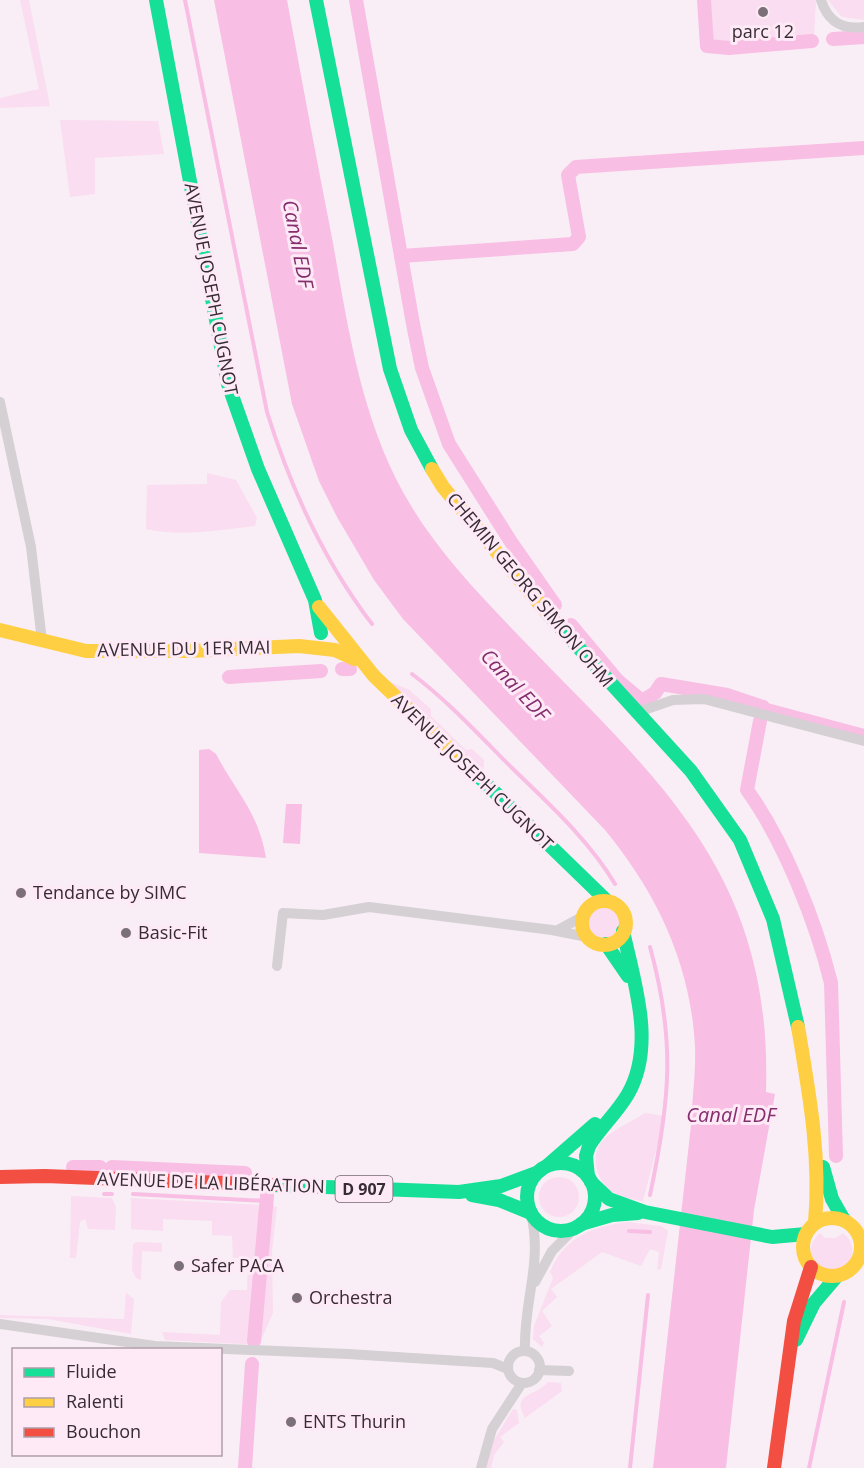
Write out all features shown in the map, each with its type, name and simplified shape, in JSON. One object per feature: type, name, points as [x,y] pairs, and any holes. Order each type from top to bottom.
[{"type":"main road","name":"AVENUE JOSEPH CUGNOT","points":[[156,0],[228,384],[258,469],[315,600],[329,639],[360,662],[607,901]]},
{"type":"main road","name":"CHEMIN GEORG SIMON OHM","points":[[316,0],[386,352],[398,401],[411,435],[443,487],[559,627],[635,713],[676,754],[713,799],[741,842],[760,886],[785,965],[817,1144],[832,1199],[844,1220]]},
{"type":"main road","name":"AVENUE DU 1ER MAI","points":[[0,630],[86,651],[124,653],[299,646],[329,639]]},
{"type":"main road","points":[[584,880],[586,911],[582,924],[587,937],[592,942],[606,944],[619,938],[625,919],[622,911],[607,901],[586,911]]},
{"type":"main road","points":[[578,1226],[594,1205],[586,1156],[589,1146],[632,1086],[641,1040],[635,990],[623,931]]},
{"type":"main road","points":[[606,944],[635,990]]},
{"type":"main road","points":[[636,1068],[614,1103],[590,1130],[542,1169],[527,1192],[531,1213],[544,1226],[554,1230],[578,1226],[612,1215],[645,1212]]},
{"type":"main road","name":"CHEMIN GEORG SIMON OHM","points":[[811,1228],[817,1144]]},
{"type":"main road","points":[[542,1169],[570,1164],[609,1199],[645,1212],[772,1237],[823,1275],[837,1276],[857,1270],[862,1241],[857,1232],[844,1220],[829,1218],[811,1228],[772,1237]]},
{"type":"main road","name":"AVENUE DE LA LIBÉRATION","points":[[0,1177],[459,1191],[501,1186],[542,1169]]},
{"type":"main road","name":"AVENUE DE LA LIBÉRATION","points":[[459,1191],[499,1200],[531,1213]]},
{"type":"main road","points":[[774,1468],[796,1311],[808,1262],[803,1245],[811,1228]]},
{"type":"main road","points":[[790,1354],[813,1303],[837,1276]]},
{"type":"street","points":[[821,0],[827,13],[836,23],[851,29],[864,27]]},
{"type":"street","points":[[0,402],[31,547],[42,641]]},
{"type":"street","points":[[635,713],[673,700],[704,699],[864,741]]},
{"type":"street","points":[[277,966],[282,914],[323,915],[369,907],[558,930],[587,937]]},
{"type":"street","points":[[558,930],[586,911]]},
{"type":"street","points":[[525,1351],[526,1320],[532,1288],[536,1240],[531,1213]]},
{"type":"street","points":[[532,1288],[552,1251],[578,1226]]},
{"type":"street","points":[[0,1324],[155,1346],[203,1348]]},
{"type":"street","points":[[222,1349],[493,1363],[508,1369],[513,1379],[522,1383]]},
{"type":"street","points":[[493,1363],[525,1351]]},
{"type":"street","points":[[481,1468],[492,1428],[522,1383],[535,1379],[539,1370],[538,1360],[525,1351]]},
{"type":"street","points":[[508,1369],[512,1356]]},
{"type":"street","points":[[539,1370],[569,1371]]},
{"type":"shaded area","points":[[20,0],[29,0],[50,106],[0,108],[0,98],[39,89]]},
{"type":"shaded area","name":"parc 12","points":[[708,0],[816,0],[814,37],[710,43]]},
{"type":"shaded area","points":[[828,0],[864,0],[864,20],[842,17]]},
{"type":"shaded area","points":[[60,120],[158,121],[164,154],[95,158],[95,194],[70,197]]},
{"type":"shaded area","points":[[207,473],[236,480],[257,518],[255,526],[186,533],[146,529],[147,485],[207,484]]},
{"type":"shaded area","points":[[392,683],[408,689],[431,709],[431,716],[466,750],[472,749],[484,760],[483,776],[390,685]]},
{"type":"shaded area","points":[[603,905],[616,910],[621,923],[616,936],[603,941],[590,936],[585,923],[590,910]]},
{"type":"shaded area","points":[[645,1113],[665,1116],[643,1201],[620,1196],[606,1186],[597,1170],[596,1153],[605,1138]]},
{"type":"shaded area","points":[[559,1177],[573,1183],[579,1197],[573,1211],[559,1217],[545,1211],[539,1197],[545,1183]]},
{"type":"shaded area","points":[[71,1196],[112,1198],[116,1207],[115,1230],[88,1229],[85,1219],[80,1222],[76,1258],[70,1258]]},
{"type":"shaded area","points":[[131,1198],[260,1205],[257,1274],[260,1275],[267,1205],[277,1207],[272,1252],[273,1313],[259,1345],[165,1340],[162,1332],[220,1335],[221,1302],[230,1290],[247,1290],[248,1258],[233,1258],[232,1236],[212,1235],[212,1221],[163,1219],[163,1231],[131,1229]]},
{"type":"shaded area","points":[[628,1222],[661,1226],[668,1231],[661,1269],[657,1270],[659,1252],[650,1249],[641,1266],[602,1252],[551,1289],[557,1297],[542,1311],[552,1326],[539,1336],[544,1343],[542,1347],[533,1339],[534,1326],[553,1278],[550,1272],[556,1260],[563,1250],[581,1235],[603,1227]]},
{"type":"shaded area","points":[[820,1233],[825,1238],[836,1238],[843,1233],[850,1242],[852,1254],[848,1264],[840,1270],[831,1271],[815,1262],[811,1254],[812,1244]]},
{"type":"shaded area","points":[[137,1242],[162,1243],[162,1252],[142,1251],[141,1280],[136,1278],[132,1270],[133,1244]]},
{"type":"shaded area","points":[[126,1293],[134,1299],[131,1334],[48,1319],[0,1318],[0,1315],[124,1319]]},
{"type":"shaded area","points":[[249,1361],[258,1362],[250,1468],[240,1468]]},
{"type":"shaded area","points":[[548,1382],[561,1383],[562,1391],[525,1418],[521,1410],[522,1399]]},
{"type":"shaded area","points":[[513,1409],[517,1410],[519,1423],[500,1437],[504,1442],[494,1455],[491,1468],[486,1468],[494,1440]]},
{"type":"water","name":"Canal EDF","points":[[214,0],[287,0],[344,307],[358,370],[376,433],[403,492],[428,532],[472,585],[661,786],[698,836],[728,890],[750,949],[763,1015],[766,1092],[775,1094],[754,1210],[726,1468],[653,1468],[691,1125],[695,1067],[692,1017],[687,987],[678,959],[655,905],[624,854],[605,830],[403,619],[374,580],[319,481],[292,404]]},
{"type":"water","points":[[209,749],[216,754],[246,803],[258,828],[266,858],[199,853],[199,750]]},
{"type":"water","points":[[286,804],[302,804],[300,844],[283,843]]},
{"type":"waterway","points":[[185,0],[267,412],[276,441],[310,523],[338,575],[372,624]]},
{"type":"waterway","points":[[356,0],[422,368],[449,444],[511,542],[555,605]]},
{"type":"waterway","points":[[704,0],[707,46],[729,48],[812,41]]},
{"type":"waterway","points":[[833,39],[864,37]]},
{"type":"waterway","points":[[401,256],[573,244],[579,237],[568,175],[576,167],[864,148]]},
{"type":"waterway","points":[[571,625],[618,681],[642,701],[655,693],[661,684],[727,695],[763,707]]},
{"type":"waterway","points":[[342,669],[350,669]]},
{"type":"waterway","points":[[229,677],[321,671]]},
{"type":"waterway","points":[[412,674],[451,707],[567,823],[593,852],[615,884]]},
{"type":"waterway","points":[[763,709],[864,736]]},
{"type":"waterway","points":[[760,721],[747,790],[761,810],[786,857],[817,934],[831,983],[836,1156]]},
{"type":"waterway","points":[[650,947],[664,1012],[667,1042],[666,1100],[650,1195]]},
{"type":"waterway","points":[[73,1167],[100,1167]]},
{"type":"waterway","points":[[112,1167],[245,1173]]},
{"type":"waterway","points":[[104,1194],[112,1194]]},
{"type":"waterway","points":[[133,1194],[267,1201]]},
{"type":"waterway","points":[[254,1341],[267,1196]]},
{"type":"waterway","points":[[629,1231],[650,1232]]},
{"type":"waterway","points":[[630,1468],[648,1295]]},
{"type":"waterway","points":[[809,1468],[844,1302]]},
{"type":"waterway","points":[[245,1468],[252,1364]]},
{"type":"traffic: fast","points":[[156,0],[228,384],[258,469],[315,600],[321,633]]},
{"type":"traffic: fast","points":[[316,0],[390,369],[411,430],[432,469]]},
{"type":"traffic: fast","points":[[547,613],[691,771],[740,840],[773,919],[798,1027]]},
{"type":"traffic: fast","points":[[473,771],[607,901]]},
{"type":"traffic: fast","points":[[588,1177],[586,1156],[589,1146],[628,1094],[641,1055],[642,1034],[637,992],[623,931]]},
{"type":"traffic: fast","points":[[606,944],[628,976]]},
{"type":"traffic: fast","points":[[548,1165],[595,1124]]},
{"type":"traffic: fast","points":[[561,1163],[574,1166],[585,1173],[592,1184],[595,1197],[592,1210],[585,1221],[574,1228],[561,1231],[548,1228],[537,1221],[530,1210],[527,1197],[530,1184],[537,1173],[548,1166],[561,1163]]},
{"type":"traffic: fast","points":[[823,1167],[832,1199],[844,1220]]},
{"type":"traffic: fast","points":[[273,1185],[459,1192],[501,1186],[536,1173]]},
{"type":"traffic: fast","points":[[591,1182],[609,1199],[645,1212],[772,1237],[806,1234]]},
{"type":"traffic: fast","points":[[472,1195],[499,1200],[531,1213]]},
{"type":"traffic: fast","points":[[581,1224],[612,1215],[638,1213]]},
{"type":"traffic: fast","points":[[796,1340],[814,1303],[837,1276]]},
{"type":"traffic: slow","points":[[432,469],[443,487],[547,613]]},
{"type":"traffic: slow","points":[[319,607],[374,676],[473,771]]},
{"type":"traffic: slow","points":[[0,630],[86,651],[188,651],[299,646],[335,650],[355,659]]},
{"type":"traffic: slow","points":[[604,901],[619,908],[626,923],[619,938],[604,945],[589,938],[582,923],[589,908],[604,901]]},
{"type":"traffic: slow","points":[[798,1027],[810,1100],[815,1149],[815,1223]]},
{"type":"traffic: slow","points":[[826,1218],[838,1218],[853,1226],[861,1241],[861,1247],[861,1253],[853,1268],[838,1276],[826,1276],[811,1268],[803,1253],[803,1241],[811,1226],[826,1218]]},
{"type":"traffic: jam","points":[[0,1177],[45,1176],[273,1185]]},
{"type":"traffic: jam","points":[[774,1468],[794,1321],[811,1267]]},
{"type":"place","name":"parc 12","points":[[763,12]]},
{"type":"place","name":"Tendance by SIMC","points":[[21,893]]},
{"type":"place","name":"Basic-Fit","points":[[126,933]]},
{"type":"place","name":"Safer PACA","points":[[179,1266]]},
{"type":"place","name":"Orchestra","points":[[297,1298]]},
{"type":"place","name":"ENTS Thurin","points":[[291,1422]]}]
